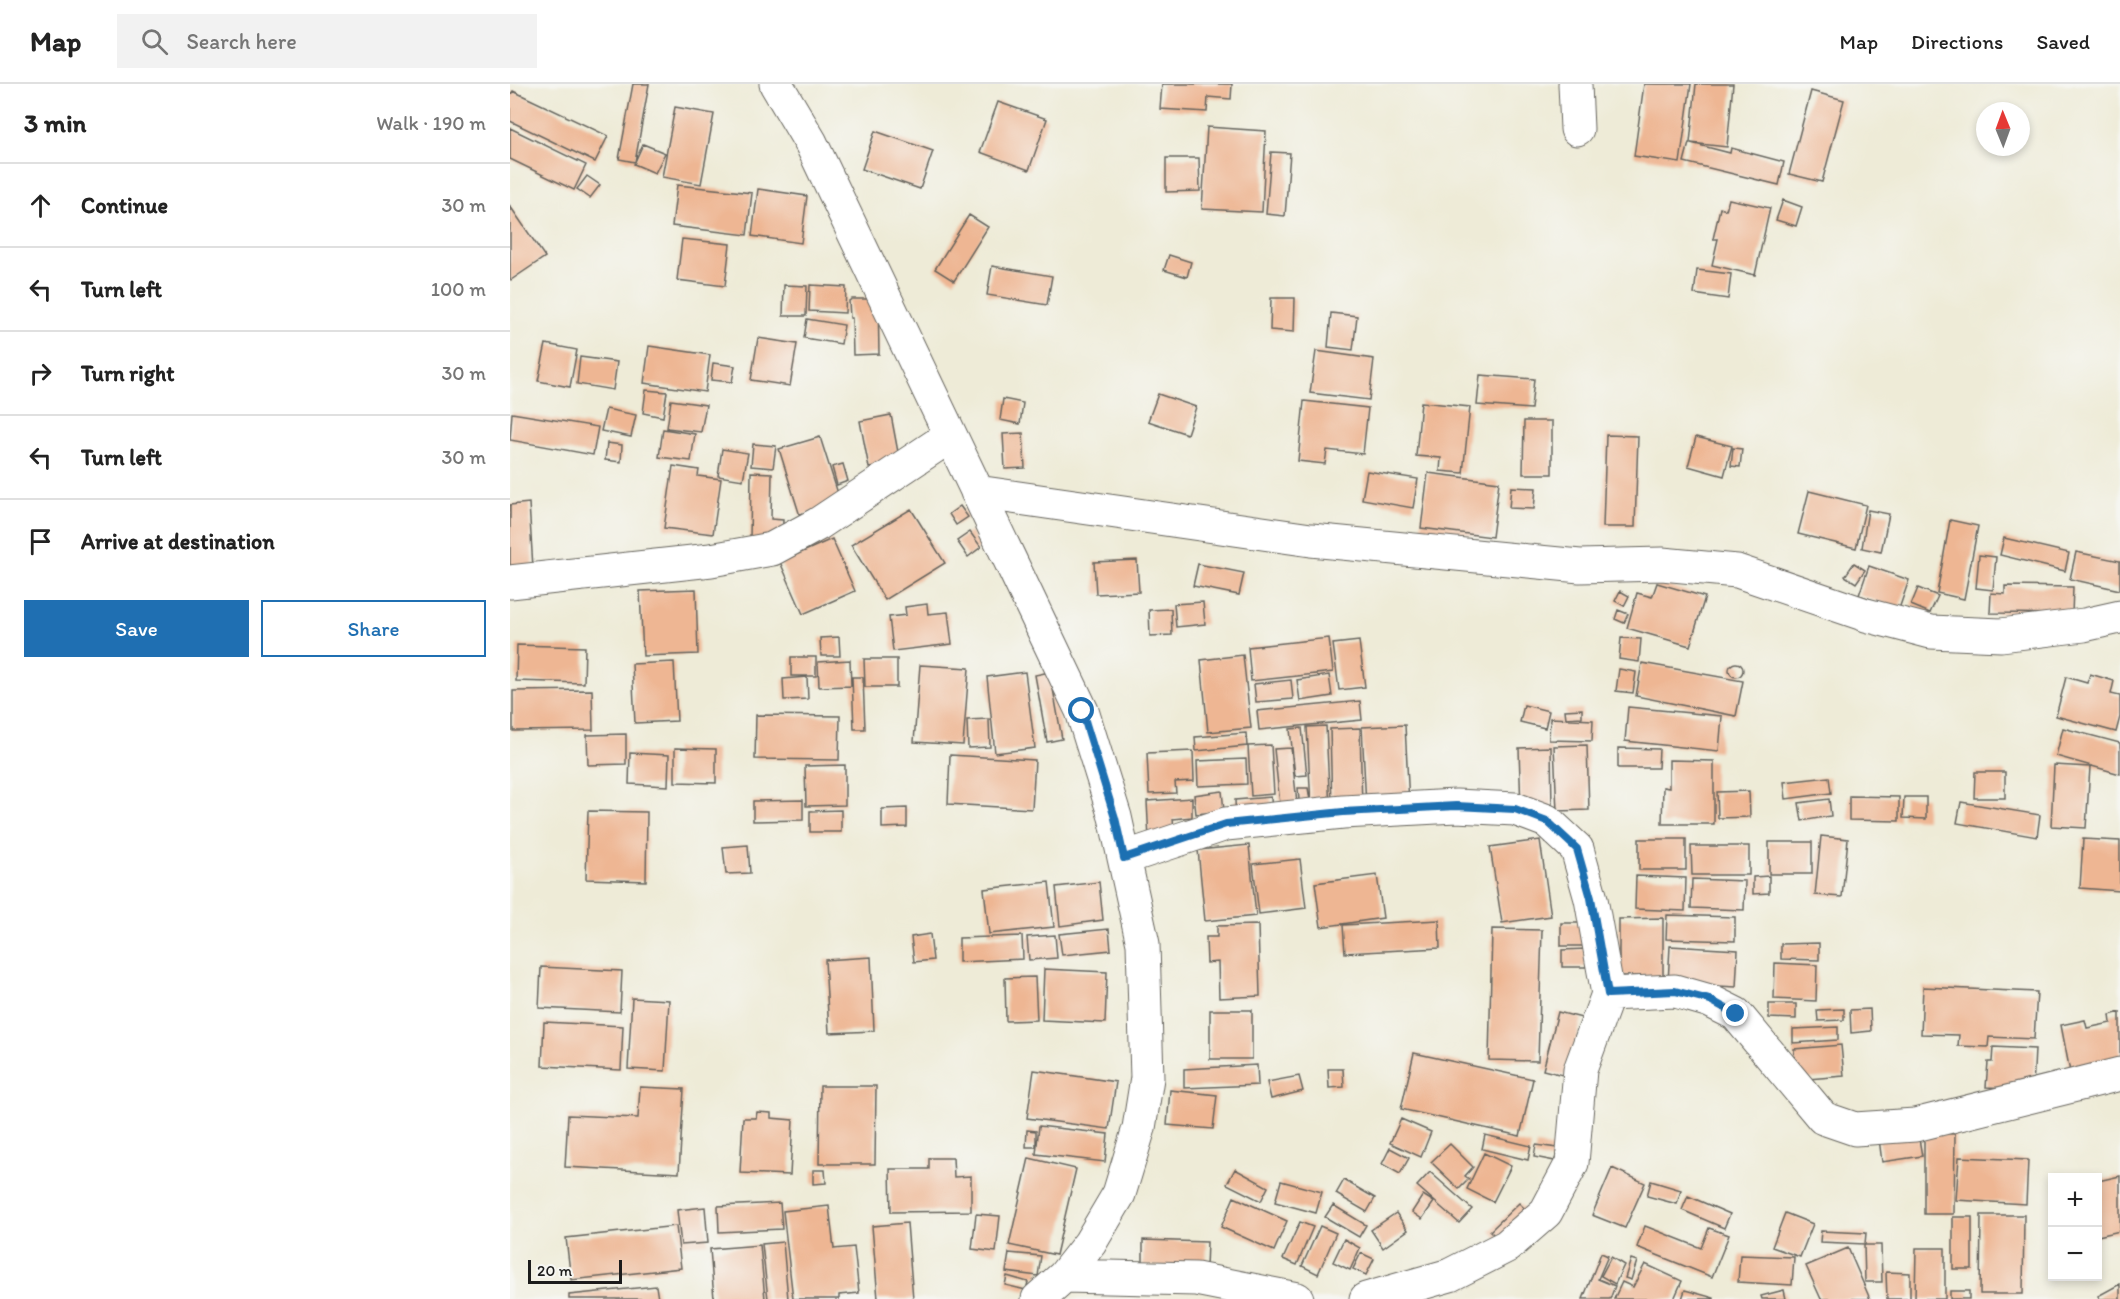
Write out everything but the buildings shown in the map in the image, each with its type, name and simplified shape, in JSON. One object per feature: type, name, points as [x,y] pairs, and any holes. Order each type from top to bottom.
[{"type":"street","points":[[776,84],[811,143],[1082,711],[1115,818],[1143,944],[1147,1078],[1138,1128],[1119,1194],[1090,1243],[1064,1276],[1038,1299]]},
{"type":"street","points":[[1575,84],[1577,129]]},
{"type":"street","points":[[510,582],[711,560],[772,549],[818,524],[950,436]]},
{"type":"street","points":[[976,492],[1311,540],[1580,566],[1662,564],[1737,571],[1866,615],[1931,632],[2001,635],[2084,625],[2120,617]]},
{"type":"street","points":[[1124,858],[1226,824],[1343,812],[1456,806],[1515,809],[1547,821],[1577,849],[1591,898],[1608,994],[1580,1070],[1572,1163],[1546,1212],[1508,1246],[1450,1275],[1366,1299]]},
{"type":"street","points":[[1608,994],[1675,991],[1710,1000],[1736,1014],[1823,1118],[1855,1129],[1915,1125],[2120,1074]]},
{"type":"street","points":[[1064,1276],[1196,1279],[1297,1299]]},
{"type":"route","points":[[1082,711],[1115,818],[1124,858],[1226,824],[1343,812],[1456,806],[1515,809],[1547,821],[1577,849],[1591,898],[1608,994],[1675,991],[1710,1000],[1736,1014]]}]
